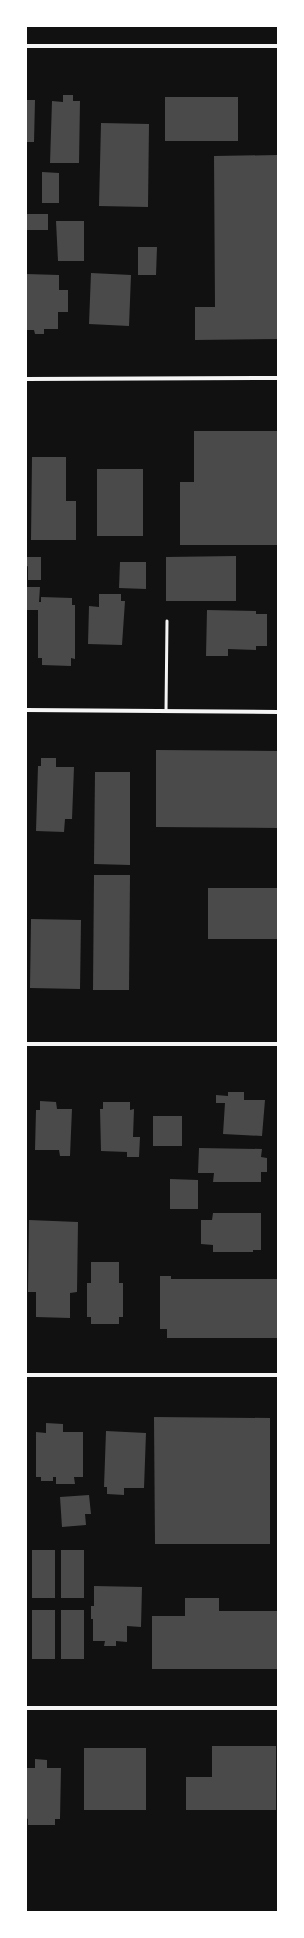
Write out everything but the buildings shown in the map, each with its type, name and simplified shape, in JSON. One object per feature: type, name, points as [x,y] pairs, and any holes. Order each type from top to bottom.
[{"type":"street","points":[[26,46],[278,46]]},
{"type":"street","points":[[26,379],[278,378]]},
{"type":"street","points":[[26,710],[278,712]]},
{"type":"street","points":[[26,1044],[278,1044]]},
{"type":"street","points":[[26,1375],[278,1375]]},
{"type":"street","points":[[26,1708],[278,1708]]},
{"type":"lane","points":[[166,711],[167,621]]}]
